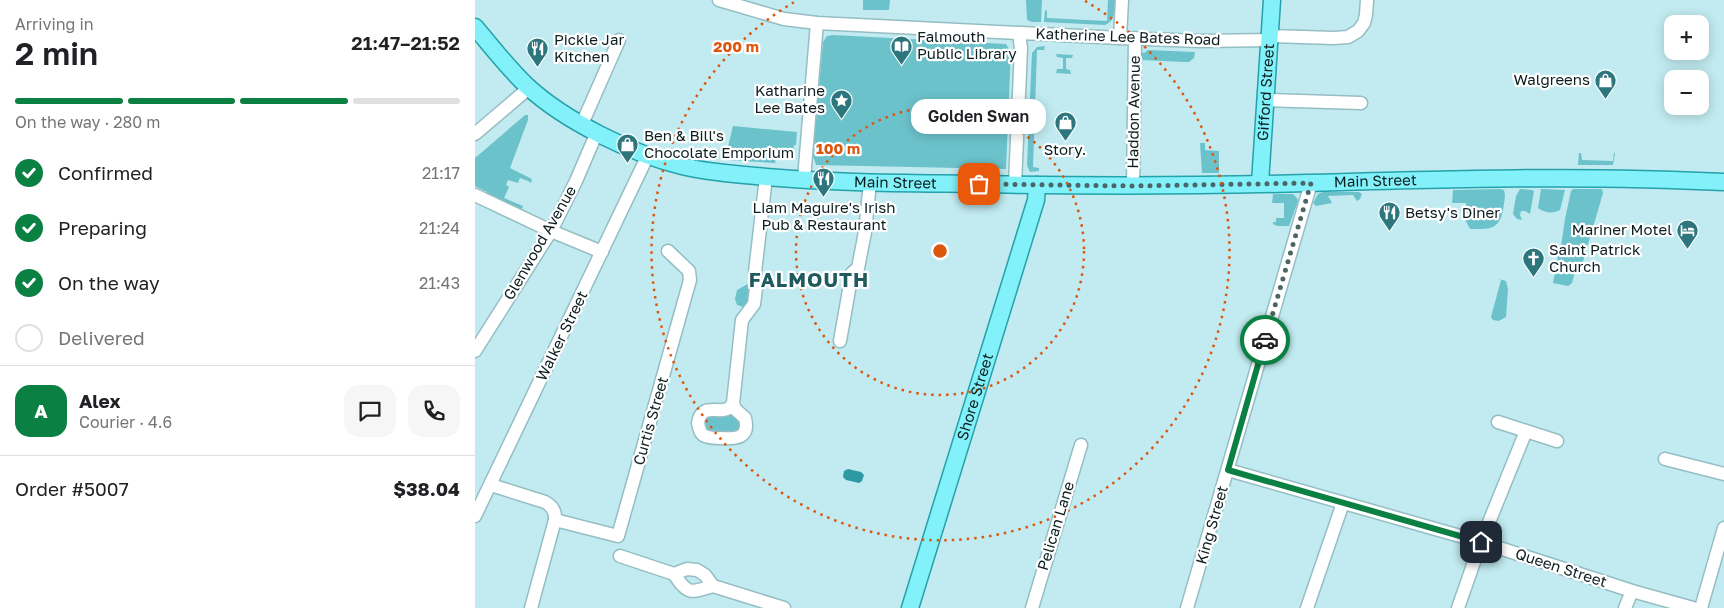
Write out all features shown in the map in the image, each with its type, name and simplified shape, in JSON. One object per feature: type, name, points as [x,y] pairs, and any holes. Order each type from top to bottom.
[{"type":"main road","name":"Gifford Street","points":[[1259,183],[1273,0]]},
{"type":"main road","name":"Main Street","points":[[475,27],[517,76],[551,105],[597,132],[648,155],[700,170],[803,179],[870,182],[1037,185],[1133,186],[1603,178],[1724,182]]},
{"type":"main road","name":"Shore Street","points":[[910,608],[1036,200],[1037,185]]},
{"type":"street","name":"Katherine Lee Bates Road","points":[[719,0],[784,19],[817,23],[1200,41],[1349,37],[1358,31],[1363,23],[1366,15],[1367,0]]},
{"type":"street","points":[[1120,38],[1122,0]]},
{"type":"street","points":[[803,179],[817,23]]},
{"type":"street","points":[[1015,184],[1021,48],[1019,33]]},
{"type":"street","name":"Haddon Avenue","points":[[1133,186],[1135,38]]},
{"type":"street","points":[[582,124],[619,40]]},
{"type":"street","points":[[475,134],[529,88]]},
{"type":"street","points":[[1266,100],[1361,103]]},
{"type":"street","name":"Glenwood Avenue","points":[[475,351],[551,231],[597,132]]},
{"type":"street","name":"Walker Street","points":[[475,516],[648,155]]},
{"type":"street","points":[[733,402],[742,320],[753,306],[755,296],[755,275],[766,176]]},
{"type":"street","points":[[840,341],[852,273],[858,268],[864,241],[870,182]]},
{"type":"street","name":"King Street","points":[[1187,608],[1311,183]]},
{"type":"street","points":[[475,195],[551,231],[602,252]]},
{"type":"street","name":"Curtis Street","points":[[555,520],[618,536],[690,280],[689,271],[668,251]]},
{"type":"street","points":[[1498,422],[1557,441]]},
{"type":"street","points":[[1458,608],[1481,542],[1526,431]]},
{"type":"street","name":"Pelican Lane","points":[[1032,608],[1081,445]]},
{"type":"street","points":[[1665,459],[1724,474]]},
{"type":"street","name":"Queen Street","points":[[1228,470],[1481,542],[1632,591],[1693,608]]},
{"type":"street","points":[[491,486],[548,504],[554,511],[555,520],[531,608]]},
{"type":"street","points":[[1307,608],[1343,503]]},
{"type":"street","points":[[1701,608],[1724,528]]},
{"type":"street","points":[[620,556],[674,574],[687,570],[697,570],[705,575],[713,586]]},
{"type":"street","points":[[674,574],[682,586],[688,590],[696,592],[713,586],[784,608]]},
{"type":"street","points":[[1625,608],[1632,591]]},
{"type":"shaded area","points":[[863,0],[890,0],[889,10],[863,10]]},
{"type":"shaded area","points":[[1026,0],[1042,0],[1041,22],[1027,20]]},
{"type":"shaded area","points":[[1108,0],[1115,0],[1114,11],[1113,18],[1105,25],[1044,22],[1045,10],[1047,11],[1047,18],[1107,21]]},
{"type":"shaded area","points":[[827,36],[1006,44],[1011,49],[1006,169],[816,165],[813,156],[823,42]]},
{"type":"shaded area","points":[[1045,46],[1044,50],[1037,50],[1033,167],[1039,168],[1039,171],[1030,172],[1027,165],[1032,53],[1037,47]]},
{"type":"shaded area","points":[[1148,50],[1195,52],[1194,58],[1189,62],[1140,60],[1142,52],[1144,53]]},
{"type":"shaded area","points":[[1056,54],[1073,55],[1072,58],[1066,58],[1066,69],[1070,70],[1071,74],[1056,73],[1057,69],[1063,69],[1063,58],[1057,57]]},
{"type":"shaded area","points":[[525,115],[528,115],[528,120],[510,168],[532,179],[531,183],[520,178],[518,183],[508,180],[506,185],[509,187],[504,198],[523,206],[521,212],[488,196],[487,192],[475,186],[475,158]]},
{"type":"shaded area","points":[[733,126],[797,132],[792,160],[776,159],[775,163],[728,160],[726,155]]},
{"type":"shaded area","points":[[1200,143],[1205,143],[1205,150],[1219,151],[1219,173],[1202,173]]},
{"type":"shaded area","points":[[1614,152],[1613,165],[1578,165],[1579,153],[1581,153],[1582,160],[1613,161]]},
{"type":"shaded area","points":[[1520,189],[1534,191],[1530,214],[1521,211],[1522,220],[1517,219],[1513,214],[1516,196]]},
{"type":"shaded area","points":[[1541,189],[1565,190],[1560,210],[1549,212],[1538,208]]},
{"type":"shaded area","points":[[1573,189],[1602,189],[1603,193],[1582,265],[1576,268],[1572,283],[1568,286],[1553,283],[1558,255],[1552,254],[1552,252],[1560,253],[1571,191]]},
{"type":"shaded area","points":[[1453,190],[1504,190],[1505,198],[1501,217],[1496,225],[1487,229],[1470,229],[1463,216],[1466,215],[1466,203],[1452,203]]},
{"type":"shaded area","points":[[1323,192],[1359,192],[1362,194],[1357,201],[1353,195],[1328,196],[1332,203],[1316,206],[1313,203],[1318,194]]},
{"type":"shaded area","points":[[1273,194],[1293,194],[1297,198],[1298,201],[1289,226],[1273,224],[1273,222],[1276,222],[1276,218],[1284,218],[1284,203],[1272,203]]},
{"type":"shaded area","points":[[1499,279],[1506,281],[1508,289],[1506,317],[1499,321],[1493,320],[1491,317],[1501,280]]},
{"type":"shaded area","points":[[751,282],[749,305],[744,307],[737,305],[735,299],[737,290]]},
{"type":"shaded area","points":[[712,413],[734,414],[741,418],[739,434],[705,431],[704,420]]},
{"type":"shaded area","points":[[848,469],[861,472],[864,475],[862,481],[859,483],[846,480],[843,477],[844,471]]},
{"type":"way so far","points":[[979,184],[1133,186],[1311,183],[1265,340]]},
{"type":"place","name":"Falmouth Public Library","points":[[901,65]]},
{"type":"place","name":"Pickle Jar Kitchen","points":[[538,68]]},
{"type":"place","name":"Walgreens","points":[[1606,99]]},
{"type":"place","name":"Katharine Lee Bates","points":[[841,119]]},
{"type":"place","name":"Story.","points":[[1065,141]]},
{"type":"place","name":"Ben & Bill's Chocolate Emporium","points":[[628,164]]},
{"type":"place","name":"Golden Swan","points":[[979,184]]},
{"type":"place","name":"Liam Maguire's Irish Pub & Restaurant","points":[[824,198]]},
{"type":"place","name":"Betsy's Diner","points":[[1389,232]]},
{"type":"place","name":"Mariner Motel","points":[[1688,249]]},
{"type":"place","name":"Saint Patrick Church","points":[[1533,278]]},
{"type":"district","name":"FALMOUTH","points":[[809,280]]},
{"type":"route","points":[[1265,340],[1228,470],[1481,542]]}]
